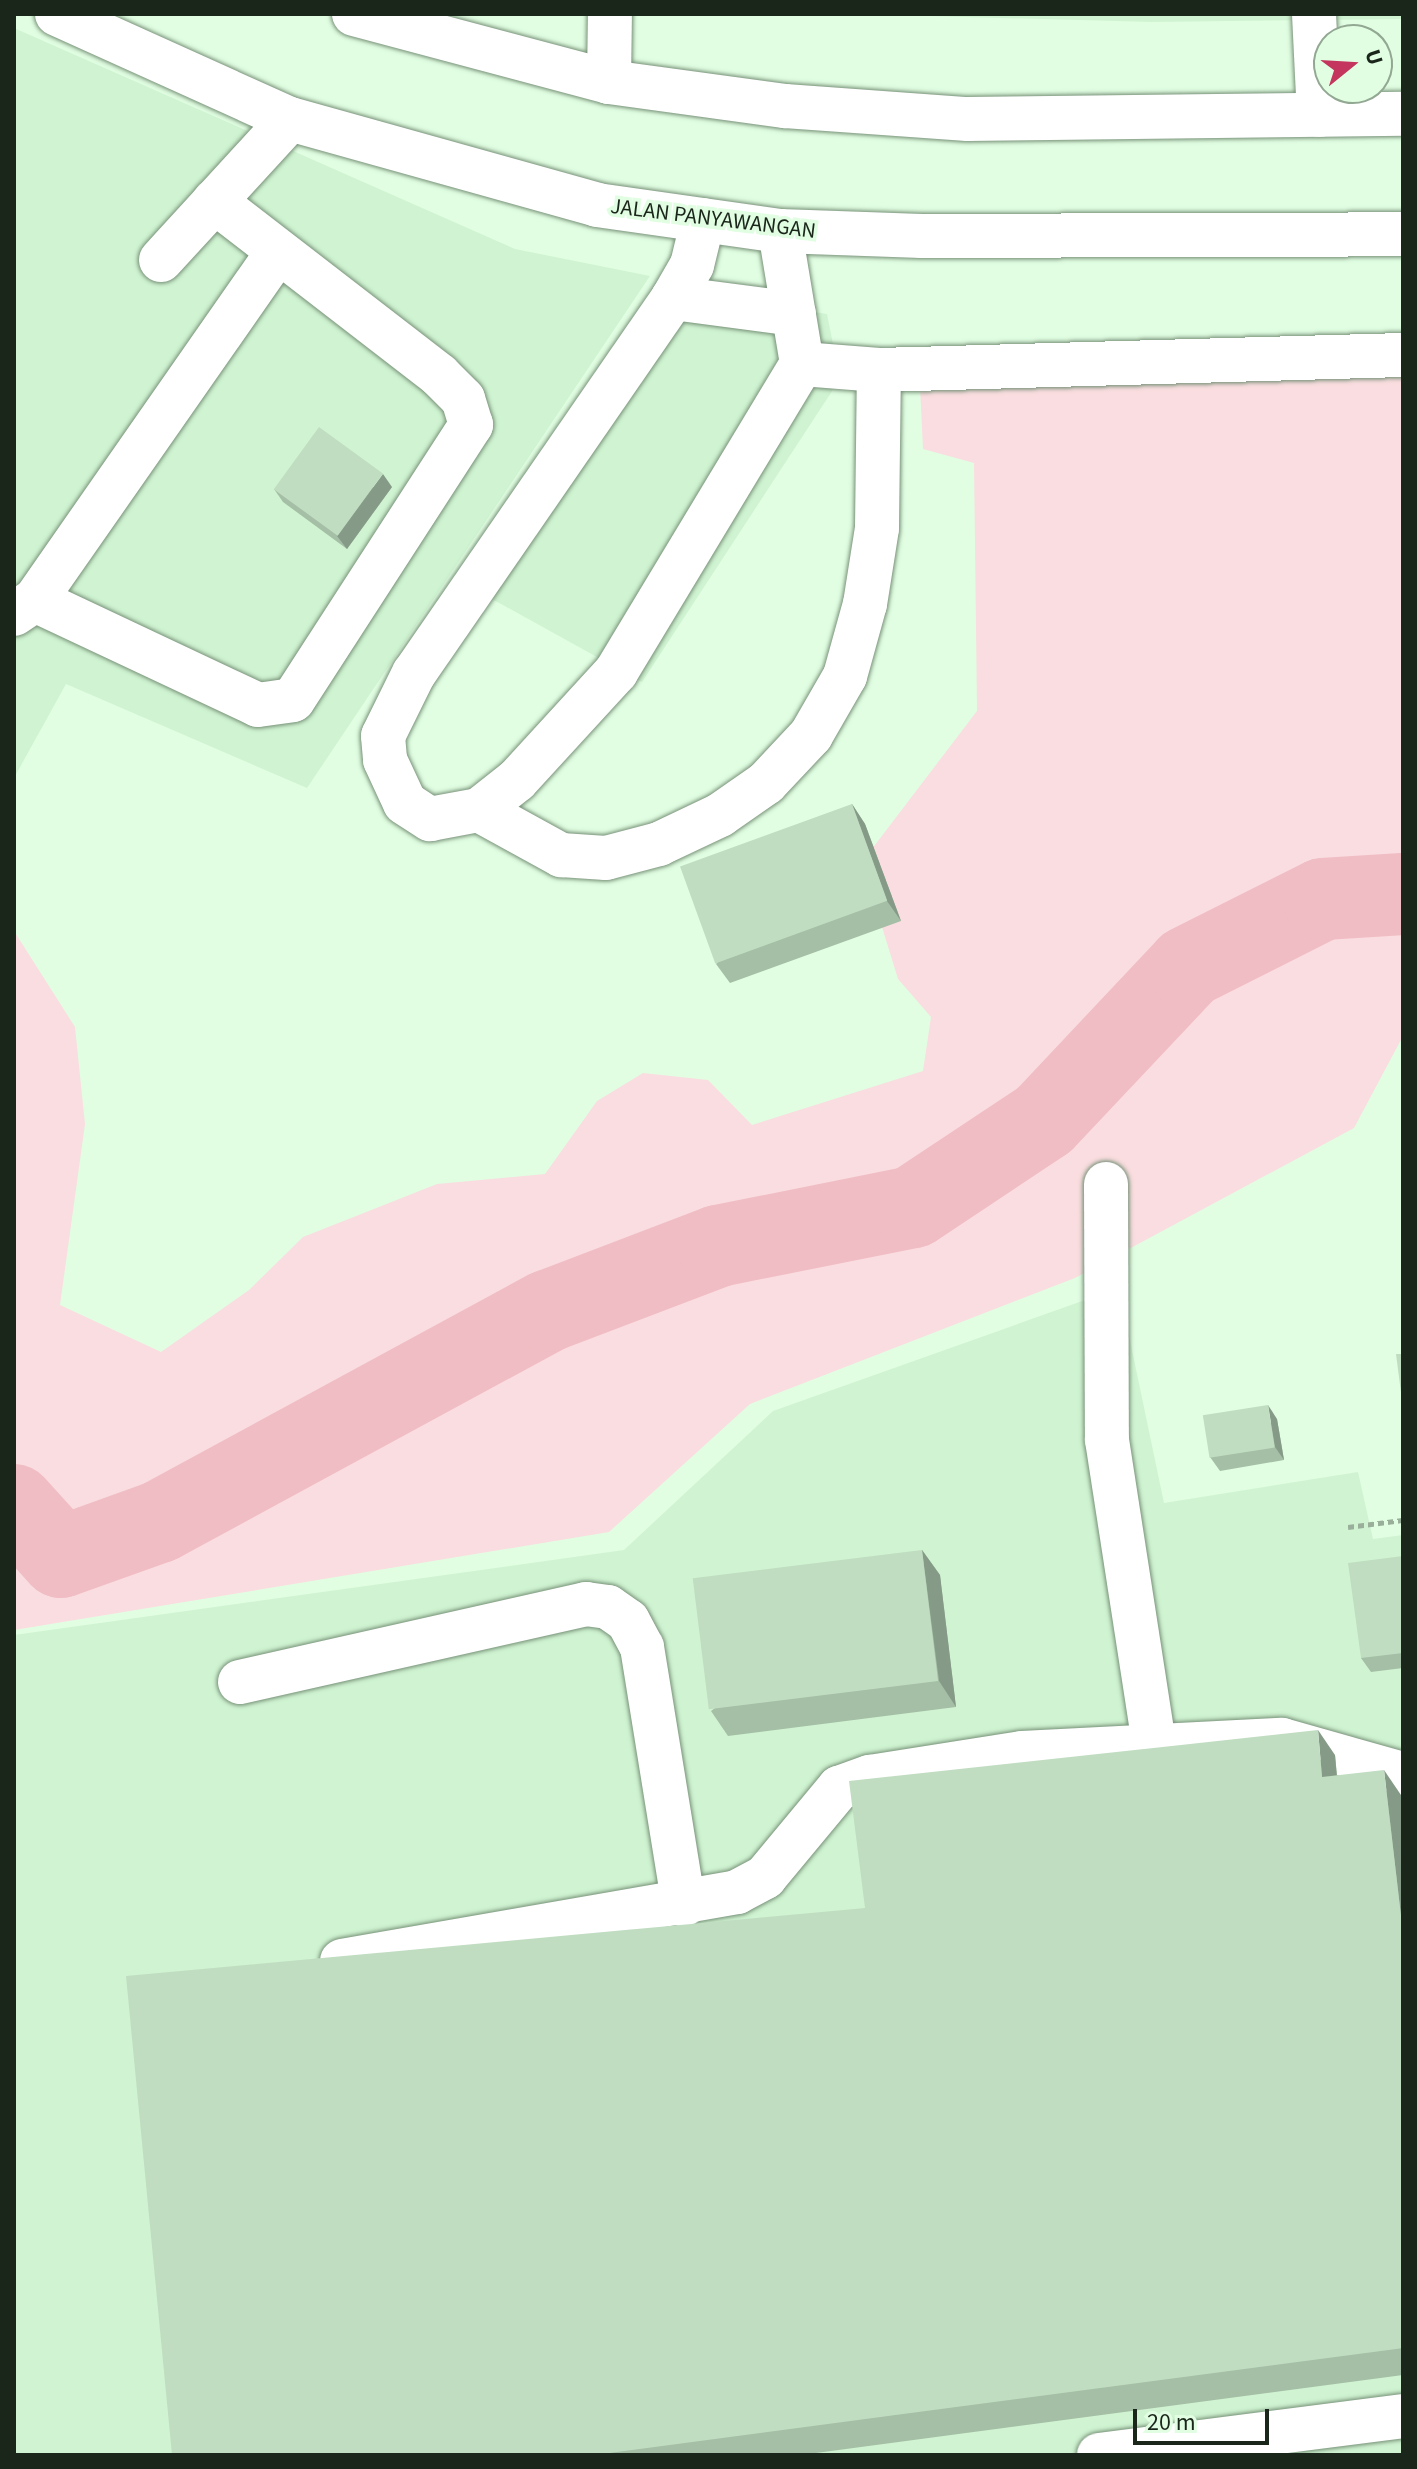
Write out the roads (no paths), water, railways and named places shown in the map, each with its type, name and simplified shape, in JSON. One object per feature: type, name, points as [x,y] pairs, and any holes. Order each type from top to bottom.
[{"type":"main road","name":"JALAN PANYAWANGAN","points":[[57,14],[302,122],[597,205],[780,231],[1403,234]]},
{"type":"main road","points":[[354,14],[609,82],[785,106],[968,119],[1403,114]]},
{"type":"main road","points":[[609,82],[610,14]]},
{"type":"main road","points":[[1314,14],[1319,115]]},
{"type":"main road","points":[[161,260],[216,203],[276,168],[302,122]]},
{"type":"main road","points":[[216,203],[439,375],[463,399],[471,425],[293,700],[258,705],[24,607],[278,252]]},
{"type":"main road","points":[[703,220],[692,265],[673,298],[414,673],[383,736],[385,760],[405,803],[430,819],[479,810],[517,780],[616,672],[802,364],[780,231]]},
{"type":"main road","points":[[673,298],[794,314]]},
{"type":"main road","points":[[802,364],[879,370],[1403,355]]},
{"type":"main road","points":[[479,810],[561,855],[606,858],[659,844],[720,815],[766,783],[811,735],[845,676],[865,604],[877,528],[879,370]]},
{"type":"main road","points":[[1106,1184],[1107,1440],[1154,1743]]},
{"type":"main road","points":[[240,1682],[586,1604],[608,1607],[628,1621],[642,1647],[684,1905]]},
{"type":"main road","points":[[295,1968],[684,1905],[765,1877],[839,1788],[870,1777],[1022,1753],[1154,1743],[1282,1740],[1403,1774]]},
{"type":"main road","points":[[1099,2455],[1403,2416]]},
{"type":"waterway","points":[[14,1505],[61,1557],[159,1522],[548,1311],[718,1246],[913,1207],[1044,1120],[1188,967],[1323,899],[1403,894]]}]
